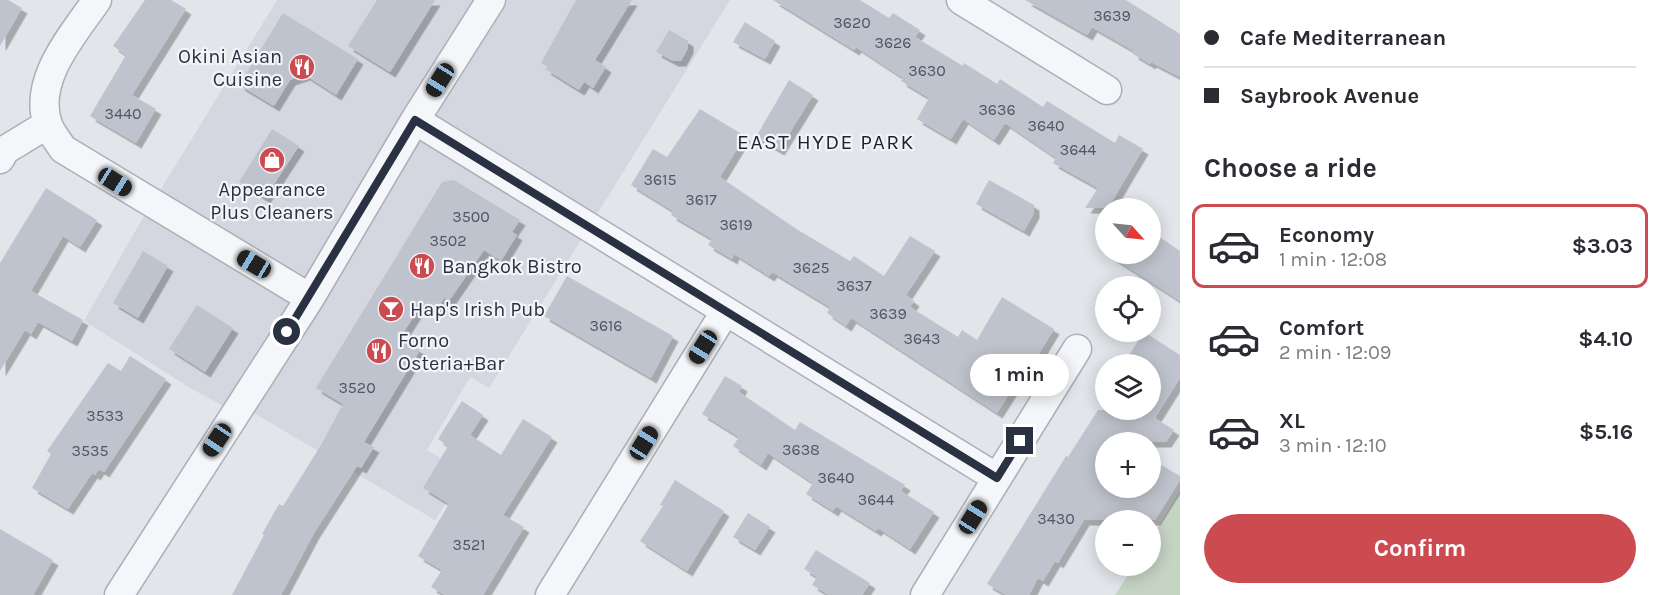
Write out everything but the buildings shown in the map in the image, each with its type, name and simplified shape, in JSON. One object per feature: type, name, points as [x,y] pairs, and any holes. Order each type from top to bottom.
[{"type":"street","points":[[96,0],[55,64],[44,92],[48,124],[63,149],[310,298]]},
{"type":"street","points":[[119,595],[310,298],[415,120],[491,0]]},
{"type":"street","points":[[961,0],[1107,90]]},
{"type":"street","points":[[415,120],[997,478]]},
{"type":"street","points":[[3,154],[48,124]]},
{"type":"street","points":[[550,595],[725,312]]},
{"type":"street","points":[[925,595],[1077,349]]},
{"type":"shaded area","points":[[277,0],[730,0],[489,388],[470,377],[427,450],[465,473],[435,520],[237,403],[231,410],[192,389],[84,321],[137,228]]},
{"type":"green space","points":[[1180,491],[1180,595],[1115,595],[1127,576],[1161,576],[1161,522]]},
{"type":"place","name":"Okini Asian Cuisine","points":[[302,67]]},
{"type":"place","name":"Appearance Plus Cleaners","points":[[272,160]]},
{"type":"place","name":"Bangkok Bistro","points":[[422,266]]},
{"type":"place","name":"Hap's Irish Pub","points":[[391,309]]},
{"type":"place","name":"Forno Osteria+Bar","points":[[379,351]]},
{"type":"district","name":"EAST HYDE PARK","points":[[826,142]]},
{"type":"route","points":[[287,332],[310,298],[319,279],[415,120],[997,478],[1020,441]]}]
